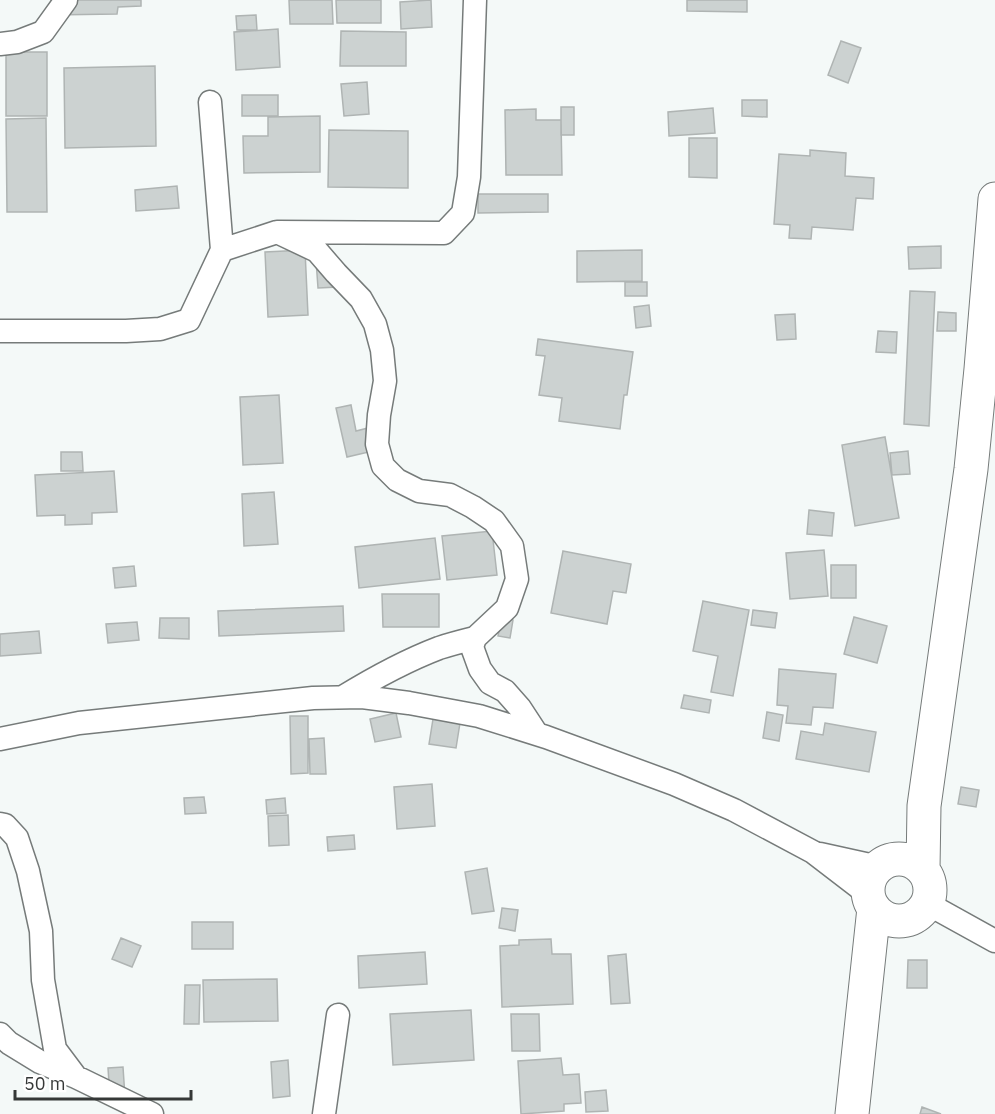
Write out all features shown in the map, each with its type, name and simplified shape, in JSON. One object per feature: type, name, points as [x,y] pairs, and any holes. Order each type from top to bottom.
[{"type":"street","points":[[0,44],[17,42],[43,32],[66,0]]},
{"type":"street","points":[[222,250],[277,232],[444,233],[463,213],[469,177],[475,0]]},
{"type":"street","points":[[0,331],[159,329],[189,320],[222,250],[210,102]]},
{"type":"street","points":[[852,1114],[865,983],[888,879],[924,806],[971,469],[995,199]]},
{"type":"street","points":[[277,232],[317,251],[362,299],[375,324],[382,350],[385,381],[377,444],[383,466],[397,480],[420,491],[450,495],[494,521],[512,546],[517,579],[507,608],[475,638],[440,648],[406,663],[380,675],[342,698]]},
{"type":"street","points":[[475,638],[472,647],[480,669],[490,684],[505,692],[520,708],[537,734]]},
{"type":"street","points":[[0,739],[79,723],[313,698],[362,697],[479,716],[537,734],[674,784],[734,810],[813,852],[888,879],[929,879],[931,891],[865,983]]},
{"type":"street","points":[[0,824],[5,825],[17,838],[28,871],[41,931],[43,980],[55,1049],[76,1077]]},
{"type":"street","points":[[888,879],[882,916],[892,921],[916,912],[995,941]]},
{"type":"street","points":[[324,1114],[338,1015]]},
{"type":"street","points":[[0,1034],[9,1043],[40,1062],[152,1114]]},
{"type":"building","points":[[51,0],[141,0],[141,6],[118,7],[117,14],[51,15]]},
{"type":"building","points":[[289,0],[332,0],[333,24],[290,24]]},
{"type":"building","points":[[336,0],[381,0],[381,23],[337,23]]},
{"type":"building","points":[[431,0],[432,27],[401,29],[400,2]]},
{"type":"building","points":[[687,0],[747,0],[747,12],[687,11]]},
{"type":"building","points":[[256,15],[257,30],[237,30],[236,16]]},
{"type":"building","points":[[278,29],[280,67],[236,70],[234,32]]},
{"type":"building","points":[[341,31],[406,32],[406,66],[340,66]]},
{"type":"building","points":[[841,41],[861,48],[848,83],[828,75]]},
{"type":"building","points":[[6,52],[47,52],[47,116],[6,116]]},
{"type":"building","points":[[155,66],[156,146],[65,148],[64,68]]},
{"type":"building","points":[[367,82],[369,114],[344,116],[341,84]]},
{"type":"building","points":[[242,95],[278,95],[278,116],[242,116]]},
{"type":"building","points":[[742,100],[767,100],[767,117],[742,116]]},
{"type":"building","points":[[561,107],[574,107],[574,135],[561,135]]},
{"type":"building","points":[[713,108],[715,133],[669,136],[668,112]]},
{"type":"building","points":[[536,109],[536,120],[561,120],[562,175],[506,175],[505,110]]},
{"type":"building","points":[[320,116],[320,172],[244,173],[243,136],[268,136],[268,117]]},
{"type":"building","points":[[46,118],[47,212],[7,212],[6,119]]},
{"type":"building","points":[[329,130],[408,131],[408,188],[328,187]]},
{"type":"building","points":[[689,138],[717,138],[717,178],[689,177]]},
{"type":"building","points":[[810,150],[846,153],[845,176],[874,178],[873,199],[856,198],[853,230],[812,227],[811,239],[789,238],[790,225],[774,224],[779,154],[810,156]]},
{"type":"building","points":[[177,186],[179,208],[136,211],[135,190]]},
{"type":"building","points":[[478,194],[548,194],[548,212],[478,213]]},
{"type":"building","points":[[941,246],[941,268],[909,269],[908,247]]},
{"type":"building","points":[[305,250],[308,315],[268,317],[265,252]]},
{"type":"building","points":[[642,250],[642,281],[577,282],[577,251]]},
{"type":"building","points":[[316,260],[338,287],[318,288]]},
{"type":"building","points":[[625,282],[647,282],[647,296],[625,296]]},
{"type":"building","points":[[910,291],[935,292],[929,426],[904,424]]},
{"type":"building","points":[[649,305],[651,326],[636,328],[634,307]]},
{"type":"building","points":[[938,312],[956,313],[956,331],[937,331]]},
{"type":"building","points":[[795,314],[796,339],[777,340],[775,315]]},
{"type":"building","points":[[878,331],[897,332],[896,353],[876,352]]},
{"type":"building","points":[[538,339],[633,352],[620,429],[559,421],[562,398],[539,395],[545,356],[536,355]]},
{"type":"building","points":[[279,395],[283,463],[243,465],[240,397]]},
{"type":"building","points":[[351,405],[356,431],[368,428],[373,451],[347,457],[336,408]]},
{"type":"building","points":[[885,437],[899,518],[855,526],[842,445]]},
{"type":"building","points":[[908,451],[910,474],[892,475],[890,453]]},
{"type":"building","points":[[61,452],[82,452],[83,471],[61,471]]},
{"type":"building","points":[[114,471],[117,512],[92,513],[92,524],[65,525],[65,515],[37,516],[35,475]]},
{"type":"building","points":[[274,492],[278,544],[244,546],[242,494]]},
{"type":"building","points":[[809,510],[834,513],[832,536],[807,534]]},
{"type":"building","points":[[492,531],[497,575],[447,580],[442,536]]},
{"type":"building","points":[[435,538],[440,579],[359,588],[355,547]]},
{"type":"building","points":[[824,550],[828,596],[790,599],[786,553]]},
{"type":"building","points":[[563,551],[631,564],[626,593],[613,591],[607,624],[551,613]]},
{"type":"building","points":[[831,565],[856,565],[856,598],[831,598]]},
{"type":"building","points":[[134,566],[136,586],[115,588],[113,568]]},
{"type":"building","points":[[382,594],[439,594],[439,627],[383,627]]},
{"type":"building","points":[[703,601],[749,610],[733,696],[711,692],[718,656],[693,651]]},
{"type":"building","points":[[343,606],[344,631],[219,636],[218,611]]},
{"type":"building","points":[[753,610],[777,613],[775,628],[751,625]]},
{"type":"building","points":[[502,617],[513,620],[510,638],[498,636]]},
{"type":"building","points":[[854,617],[887,626],[877,663],[844,654]]},
{"type":"building","points":[[160,618],[189,618],[189,639],[159,638]]},
{"type":"building","points":[[137,622],[139,640],[108,643],[106,624]]},
{"type":"building","points":[[39,631],[41,653],[0,656],[0,634]]},
{"type":"building","points":[[779,669],[836,674],[833,708],[813,707],[811,725],[786,723],[788,706],[777,705]]},
{"type":"building","points":[[684,695],[711,700],[709,713],[681,708]]},
{"type":"building","points":[[767,712],[783,715],[779,741],[763,738]]},
{"type":"building","points":[[396,713],[401,737],[375,742],[370,719]]},
{"type":"building","points":[[290,716],[308,716],[308,773],[291,774]]},
{"type":"building","points":[[433,719],[460,723],[456,748],[429,744]]},
{"type":"building","points":[[825,723],[876,732],[869,772],[796,759],[801,731],[823,735]]},
{"type":"building","points":[[324,738],[326,774],[310,774],[309,739]]},
{"type":"building","points":[[432,784],[435,826],[397,829],[394,787]]},
{"type":"building","points":[[961,787],[979,790],[976,807],[958,804]]},
{"type":"building","points":[[204,797],[206,813],[185,814],[184,798]]},
{"type":"building","points":[[285,798],[286,813],[267,814],[266,800]]},
{"type":"building","points":[[288,815],[289,845],[269,846],[268,816]]},
{"type":"building","points":[[354,835],[355,849],[328,851],[327,837]]},
{"type":"building","points":[[487,868],[494,911],[472,914],[465,872]]},
{"type":"building","points":[[502,908],[518,910],[515,931],[499,928]]},
{"type":"building","points":[[192,922],[233,922],[233,949],[192,949]]},
{"type":"building","points":[[121,938],[141,946],[132,967],[112,959]]},
{"type":"building","points":[[551,939],[552,954],[571,954],[573,1004],[502,1007],[500,946],[519,945],[519,940]]},
{"type":"building","points":[[425,952],[427,984],[359,988],[358,956]]},
{"type":"building","points":[[626,954],[630,1003],[611,1004],[608,956]]},
{"type":"building","points":[[908,960],[927,960],[927,988],[907,988]]},
{"type":"building","points":[[277,979],[278,1021],[204,1022],[203,980]]},
{"type":"building","points":[[185,985],[200,985],[199,1024],[184,1024]]},
{"type":"building","points":[[471,1010],[474,1060],[393,1065],[390,1014]]},
{"type":"building","points":[[511,1014],[539,1014],[540,1051],[512,1051]]},
{"type":"building","points":[[561,1058],[563,1075],[579,1074],[581,1103],[564,1104],[564,1111],[521,1114],[518,1061]]},
{"type":"building","points":[[288,1060],[290,1096],[273,1098],[271,1062]]},
{"type":"building","points":[[123,1067],[125,1097],[110,1098],[108,1068]]},
{"type":"building","points":[[606,1090],[608,1111],[586,1112],[585,1092]]},
{"type":"building","points":[[922,1107],[941,1114],[920,1114]]}]
